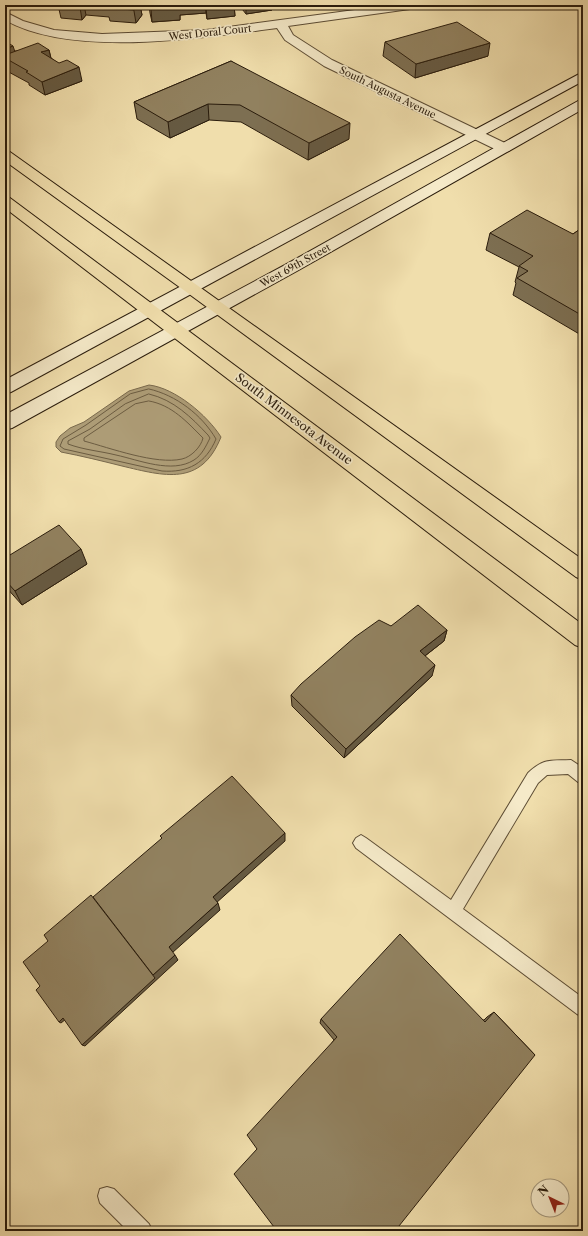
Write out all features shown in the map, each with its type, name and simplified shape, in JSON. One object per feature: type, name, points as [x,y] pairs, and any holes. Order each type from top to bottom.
[{"type":"main road","name":"West Doral Court","points":[[5,15],[18,23],[53,33],[102,38],[206,34],[417,5]]},
{"type":"main road","name":"South Augusta Avenue","points":[[280,24],[289,38],[328,63],[504,148]]},
{"type":"main road","points":[[5,388],[583,76]]},
{"type":"main road","name":"West 69th Street","points":[[5,423],[219,307],[583,104]]},
{"type":"main road","points":[[5,155],[219,307],[583,571]]},
{"type":"main road","name":"South Minnesota Avenue","points":[[5,201],[583,638]]},
{"type":"lane","points":[[453,911],[532,778],[544,768],[571,767],[583,777]]},
{"type":"lane","points":[[361,843],[583,1008]]},
{"type":"lane","points":[[107,1196],[142,1231]]},
{"type":"water","points":[[149,385],[169,391],[190,404],[208,420],[221,437],[213,453],[203,464],[192,471],[180,474],[152,473],[61,452],[56,447],[56,442],[60,436],[70,428],[84,422],[129,391]]},
{"type":"building","points":[[58,5],[81,5],[80,7]]},
{"type":"building","points":[[110,5],[138,5],[134,10],[108,8]]},
{"type":"building","points":[[150,5],[178,5],[179,7],[151,9]]},
{"type":"building","points":[[457,22],[490,43],[416,64],[385,42]]},
{"type":"building","points":[[5,41],[13,46],[5,49]]},
{"type":"building","points":[[38,43],[49,50],[41,52],[59,63],[67,60],[79,67],[42,82],[26,72],[28,71],[5,58],[5,55]]},
{"type":"building","points":[[231,61],[350,123],[309,143],[240,105],[208,104],[168,122],[134,102]]},
{"type":"building","points":[[527,210],[573,234],[583,227],[583,316],[517,278],[528,271],[519,266],[533,256],[490,233]]},
{"type":"building","points":[[59,525],[81,549],[15,591],[5,580],[5,558]]},
{"type":"building","points":[[418,605],[447,630],[420,651],[435,665],[346,749],[291,695],[301,684],[355,637],[379,620],[391,626]]},
{"type":"building","points":[[232,776],[285,833],[213,897],[218,903],[169,947],[175,955],[153,975],[93,897],[162,838],[160,836]]},
{"type":"building","points":[[91,895],[155,978],[82,1045],[63,1018],[59,1022],[36,990],[40,986],[23,962],[48,941],[44,935]]},
{"type":"building","points":[[400,934],[485,1022],[494,1012],[535,1055],[395,1231],[277,1231],[234,1174],[257,1149],[247,1135],[337,1037],[321,1019]]}]
